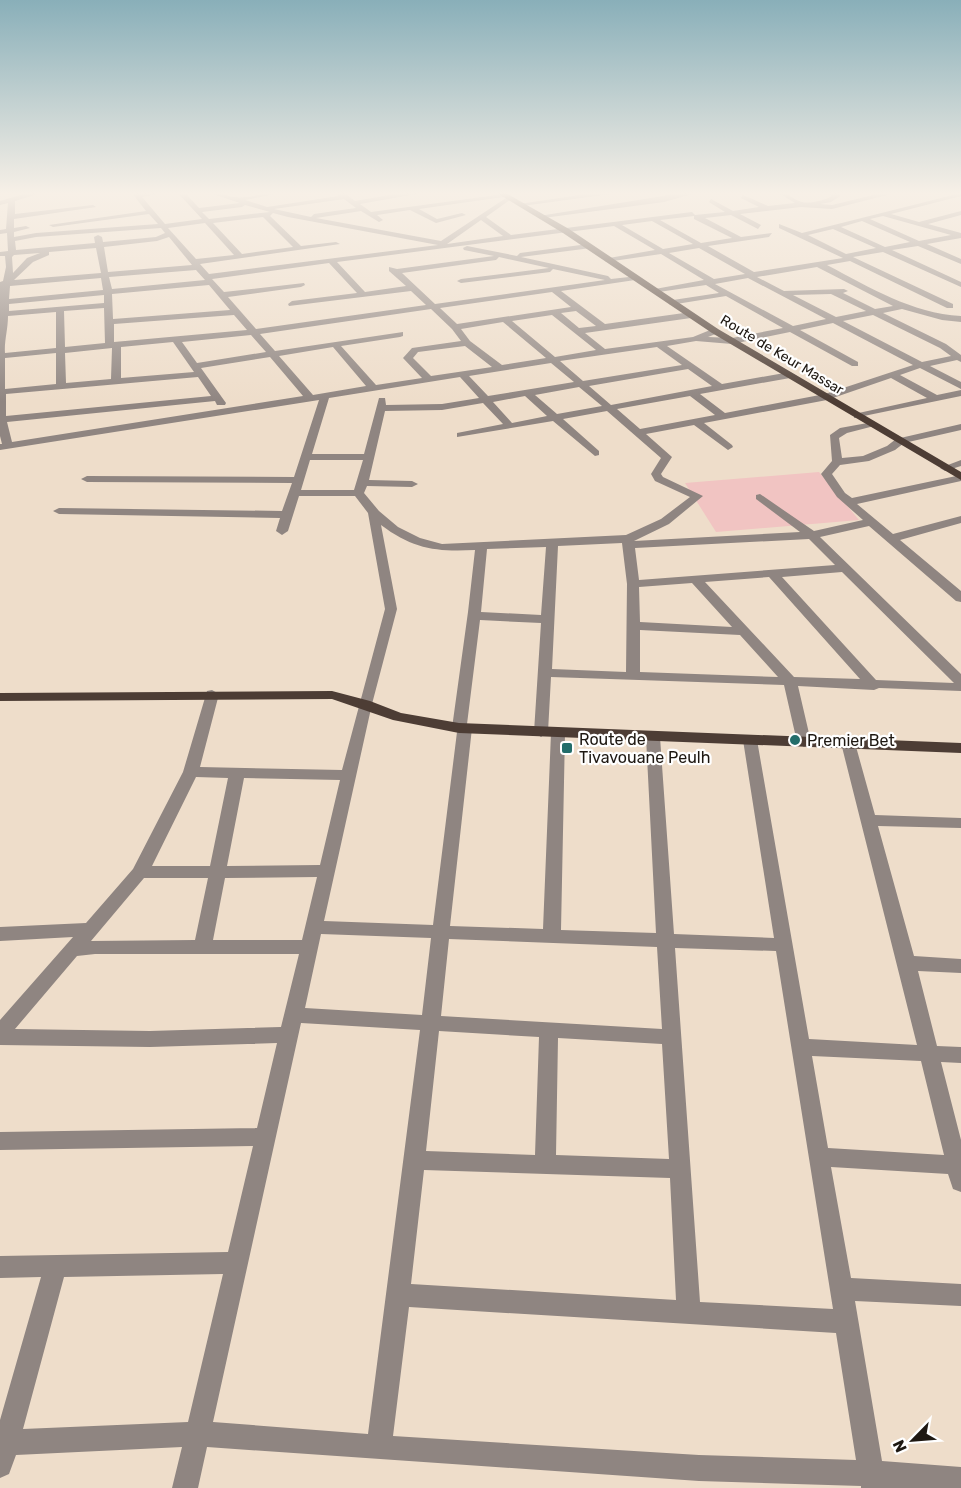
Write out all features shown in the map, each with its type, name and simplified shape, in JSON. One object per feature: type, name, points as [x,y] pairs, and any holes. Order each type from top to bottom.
[{"type":"main road","name":"Route de Keur Massar","points":[[613,262],[715,331],[961,477]]},
{"type":"main road","points":[[0,697],[332,695],[365,704],[398,717],[462,728],[961,748]]},
{"type":"street","points":[[9,262],[10,267],[3,284],[5,314],[0,351],[0,420],[4,446],[603,351],[695,339],[732,341],[904,306]]},
{"type":"street","points":[[3,284],[27,262]]},
{"type":"street","points":[[102,262],[108,292],[116,380]]},
{"type":"street","points":[[194,262],[310,398]]},
{"type":"street","points":[[3,284],[209,262]]},
{"type":"street","points":[[223,295],[277,288],[292,276],[327,262]]},
{"type":"street","points":[[332,262],[363,294]]},
{"type":"street","points":[[385,262],[455,327],[467,343],[500,368]]},
{"type":"street","points":[[395,272],[462,262]]},
{"type":"street","points":[[535,262],[617,280]]},
{"type":"street","points":[[679,262],[726,294],[855,364]]},
{"type":"street","points":[[730,262],[783,293],[961,386]]},
{"type":"street","points":[[655,291],[825,262]]},
{"type":"street","points":[[859,262],[950,306]]},
{"type":"street","points":[[912,262],[961,285]]},
{"type":"street","points":[[818,264],[904,306],[934,316],[961,319]]},
{"type":"street","points":[[443,265],[476,293],[495,298],[503,304]]},
{"type":"street","points":[[461,281],[552,267]]},
{"type":"street","points":[[552,267],[568,287]]},
{"type":"street","points":[[3,301],[209,280],[236,273],[292,276],[315,301]]},
{"type":"street","points":[[236,273],[250,292]]},
{"type":"street","points":[[495,298],[635,278]]},
{"type":"street","points":[[783,293],[834,292],[895,280]]},
{"type":"street","points":[[277,288],[301,314],[391,324],[415,350]]},
{"type":"street","points":[[0,351],[62,350],[254,332],[301,314],[315,301],[413,288]]},
{"type":"street","points":[[553,290],[603,327]]},
{"type":"street","points":[[834,292],[943,346],[960,358]]},
{"type":"street","points":[[0,392],[198,370],[273,354],[335,345],[476,293]]},
{"type":"street","points":[[673,303],[726,294]]},
{"type":"street","points":[[5,314],[109,305]]},
{"type":"street","points":[[455,327],[511,316],[578,308]]},
{"type":"street","points":[[60,309],[62,386]]},
{"type":"street","points":[[109,322],[237,312]]},
{"type":"street","points":[[554,312],[603,351]]},
{"type":"street","points":[[577,331],[691,315]]},
{"type":"street","points":[[511,316],[553,360],[667,457],[656,474],[664,484],[697,496],[675,517],[628,542]]},
{"type":"street","points":[[695,339],[715,331]]},
{"type":"street","points":[[176,340],[226,411]]},
{"type":"street","points":[[428,380],[408,358],[415,350],[467,343]]},
{"type":"street","points":[[659,344],[721,388]]},
{"type":"street","points":[[335,345],[373,388]]},
{"type":"street","points":[[640,432],[827,397],[921,365],[960,358]]},
{"type":"street","points":[[381,408],[436,408],[690,366]]},
{"type":"street","points":[[462,374],[510,426]]},
{"type":"street","points":[[461,435],[790,375]]},
{"type":"street","points":[[892,375],[935,398]]},
{"type":"street","points":[[185,1488],[365,704],[391,609],[374,515],[360,488],[385,386]]},
{"type":"street","points":[[527,393],[595,453]]},
{"type":"street","points":[[692,393],[724,417]]},
{"type":"street","points":[[858,416],[961,393]]},
{"type":"street","points":[[282,531],[325,396]]},
{"type":"street","points":[[0,420],[217,398]]},
{"type":"street","points":[[696,422],[728,447]]},
{"type":"street","points":[[837,462],[834,437],[844,430],[873,424]]},
{"type":"street","points":[[961,427],[900,441],[891,448],[865,459],[837,462],[826,474],[850,504],[893,538],[961,598]]},
{"type":"street","points":[[304,457],[369,457]]},
{"type":"street","points":[[945,468],[961,464]]},
{"type":"street","points":[[849,501],[961,477]]},
{"type":"street","points":[[87,479],[297,480]]},
{"type":"street","points":[[293,493],[412,484]]},
{"type":"street","points":[[760,497],[812,535],[961,682]]},
{"type":"street","points":[[59,511],[288,515]]},
{"type":"street","points":[[374,515],[420,544],[442,548],[552,542],[628,542],[812,535],[871,522]]},
{"type":"street","points":[[893,538],[961,519]]},
{"type":"street","points":[[541,732],[552,542]]},
{"type":"street","points":[[628,542],[633,584],[633,676]]},
{"type":"street","points":[[379,1448],[400,1295],[481,546]]},
{"type":"street","points":[[633,584],[846,568]]},
{"type":"street","points":[[773,574],[874,686]]},
{"type":"street","points":[[695,579],[790,681],[804,742]]},
{"type":"street","points":[[474,616],[548,620]]},
{"type":"street","points":[[633,626],[743,631]]},
{"type":"street","points":[[544,673],[874,686],[961,687]]},
{"type":"street","points":[[0,1035],[140,872],[191,772],[212,694]]},
{"type":"street","points":[[552,936],[558,733]]},
{"type":"street","points":[[652,737],[690,1314]]},
{"type":"street","points":[[750,740],[873,1481]]},
{"type":"street","points":[[819,1157],[960,1171],[848,743]]},
{"type":"street","points":[[191,772],[349,775]]},
{"type":"street","points":[[203,946],[237,773]]},
{"type":"street","points":[[867,820],[961,823]]},
{"type":"street","points":[[140,872],[327,871]]},
{"type":"street","points":[[2,935],[91,929]]},
{"type":"street","points":[[73,950],[95,947],[203,946],[312,937],[440,932],[784,945]]},
{"type":"street","points":[[907,963],[961,966]]},
{"type":"street","points":[[294,1015],[672,1037]]},
{"type":"street","points":[[545,1163],[549,1030]]},
{"type":"street","points":[[0,1035],[150,1039],[289,1035]]},
{"type":"street","points":[[801,1047],[961,1055]]},
{"type":"street","points":[[0,1141],[266,1137]]},
{"type":"street","points":[[414,1160],[680,1169]]},
{"type":"street","points":[[0,1267],[237,1263]]},
{"type":"street","points":[[56,1266],[2,1450],[198,1434],[873,1481],[961,1480]]},
{"type":"street","points":[[841,1289],[961,1295]]},
{"type":"street","points":[[400,1295],[846,1322]]},
{"type":"shaded area","points":[[819,472],[859,520],[716,532],[685,483]]},
{"type":"place","name":"Premier Bet","points":[[795,740]]},
{"type":"place","name":"Route de Tivavouane Peulh","points":[[567,748]]}]
